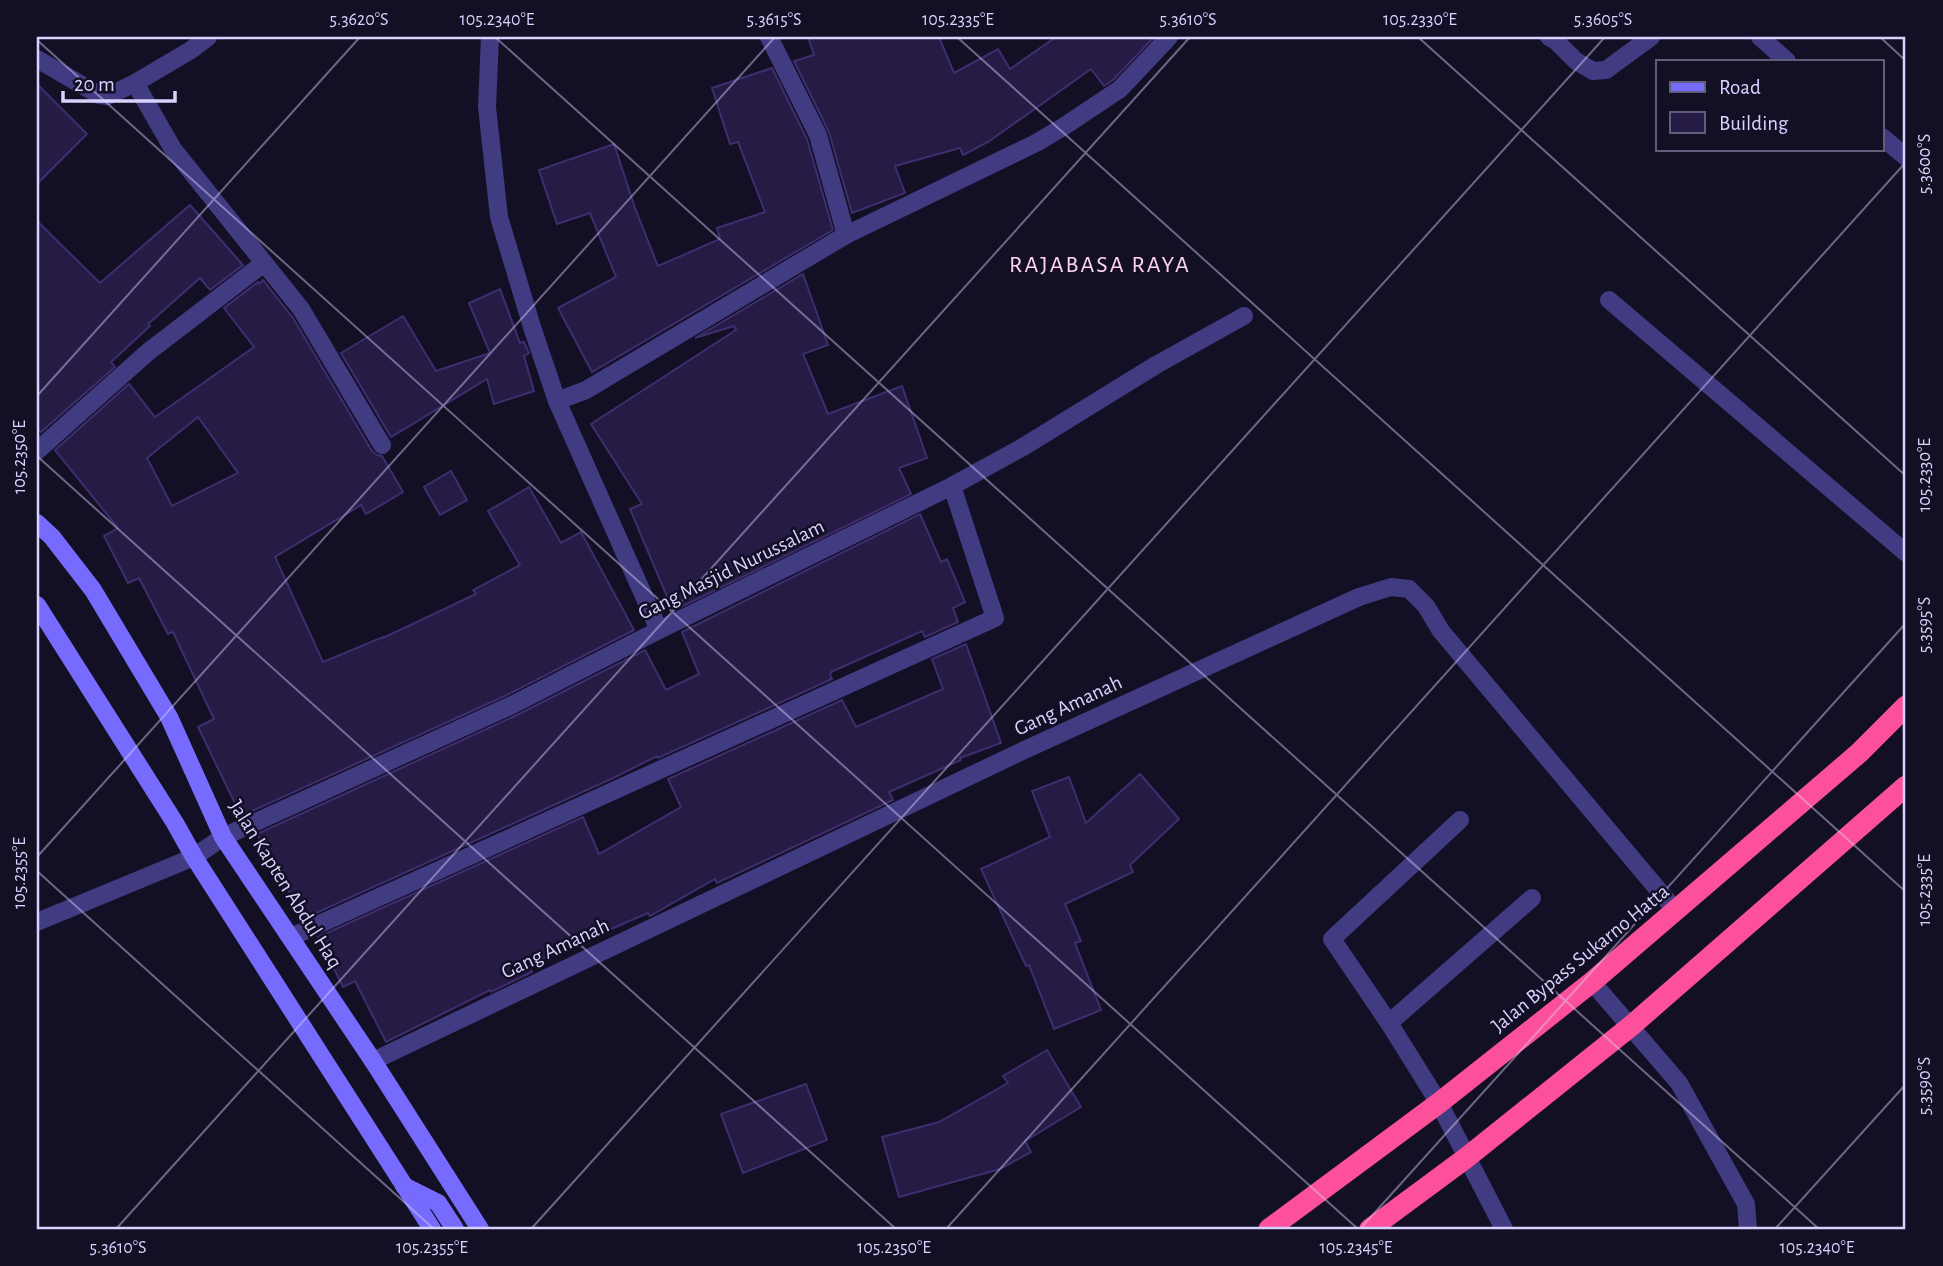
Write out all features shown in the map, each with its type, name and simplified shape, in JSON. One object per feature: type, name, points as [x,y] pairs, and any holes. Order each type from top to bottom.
[{"type":"highway","name":"Jalan Bypass Sukarno Hatta","points":[[1269,1229],[1439,1103],[1591,982],[1859,753],[1906,706]]},
{"type":"highway","points":[[1370,1229],[1466,1158],[1631,1026],[1905,790]]},
{"type":"street","points":[[37,59],[99,95],[108,96],[191,50],[208,37]]},
{"type":"street","points":[[490,37],[487,107],[499,217],[531,327],[557,401],[659,630]]},
{"type":"street","points":[[769,37],[818,135],[846,235]]},
{"type":"street","points":[[557,401],[586,390],[846,235],[1063,127],[1120,89],[1169,37]]},
{"type":"street","points":[[1549,37],[1576,61],[1593,71],[1606,70],[1651,37]]},
{"type":"street","points":[[1760,37],[1786,60]]},
{"type":"street","points":[[135,83],[173,149],[301,309],[383,445]]},
{"type":"street","points":[[1884,139],[1906,157]]},
{"type":"street","points":[[37,451],[148,352],[264,263]]},
{"type":"street","points":[[1609,300],[1906,553]]},
{"type":"street","name":"Gang Masjid Nurussalam","points":[[37,922],[194,857],[223,836],[512,705],[952,485],[1023,447],[1156,365],[1244,316]]},
{"type":"street","points":[[291,937],[995,618],[952,485]]},
{"type":"street","name":"Jalan Kapten Abdul Haq","points":[[37,523],[52,537],[93,590],[169,717],[223,836],[373,1061],[480,1229]]},
{"type":"street","name":"Gang Amanah","points":[[373,1061],[1016,754],[1359,597],[1391,587],[1409,589],[1426,606],[1441,631],[1676,911]]},
{"type":"street","points":[[37,605],[175,822],[194,857],[432,1229]]},
{"type":"street","points":[[1460,820],[1332,939],[1439,1103],[1504,1229]]},
{"type":"street","points":[[1389,1023],[1532,898]]},
{"type":"street","points":[[1591,982],[1679,1083],[1746,1204],[1748,1229]]},
{"type":"street","points":[[437,1161],[438,1203]]},
{"type":"street","points":[[404,1186],[438,1203],[455,1229]]},
{"type":"building","points":[[808,37],[939,37],[954,73],[998,49],[1010,69],[1056,37],[1154,37],[1104,86],[1091,69],[988,142],[963,155],[960,148],[895,166],[905,193],[852,213],[829,132],[794,61],[814,55]]},
{"type":"building","points":[[772,68],[807,139],[833,230],[592,372],[558,308],[616,277],[590,213],[557,224],[539,170],[614,144],[658,266],[720,239],[717,228],[765,212],[738,142],[730,144],[712,88]]},
{"type":"building","points":[[37,84],[87,134],[37,184]]},
{"type":"building","points":[[190,205],[243,265],[210,290],[200,278],[148,324],[150,326],[111,362],[115,367],[41,432],[37,427],[37,221],[100,283]]},
{"type":"building","points":[[803,274],[828,345],[803,354],[828,414],[902,386],[927,458],[899,468],[911,494],[673,611],[630,509],[642,504],[591,424],[736,330],[734,326],[695,338]]},
{"type":"building","points":[[263,280],[293,318],[372,451],[382,456],[403,492],[366,514],[361,505],[275,557],[323,662],[383,638],[476,594],[473,590],[520,565],[488,511],[529,487],[561,543],[581,532],[634,630],[507,695],[241,816],[198,727],[214,719],[173,632],[168,634],[139,578],[128,583],[104,536],[118,528],[55,450],[129,384],[155,417],[254,347],[224,308],[258,282],[259,284]],"holes":[[[198,417],[238,473],[172,506],[147,458]]]},
{"type":"building","points":[[500,289],[520,343],[524,342],[529,353],[524,356],[534,391],[494,404],[487,379],[391,437],[341,353],[403,316],[436,371],[490,353],[469,303]]},
{"type":"building","points":[[451,471],[467,500],[440,515],[424,487]]},
{"type":"building","points":[[920,514],[941,562],[947,559],[965,602],[953,608],[958,622],[925,637],[922,631],[831,672],[832,679],[658,758],[657,756],[303,919],[257,834],[517,715],[645,650],[666,690],[699,674],[682,632]]},
{"type":"building","points":[[966,644],[1001,743],[960,758],[961,760],[889,792],[893,800],[717,883],[715,879],[650,916],[648,913],[528,965],[532,972],[386,1042],[355,981],[343,987],[318,937],[583,817],[599,854],[681,807],[668,779],[842,700],[856,727],[943,689],[932,659]]},
{"type":"building","points":[[1140,774],[1179,819],[1130,865],[1133,872],[1065,904],[1081,941],[1075,943],[1101,1010],[1054,1029],[1029,965],[1026,966],[981,869],[1050,837],[1032,791],[1069,777],[1086,823]]},
{"type":"building","points":[[1047,1050],[1081,1107],[1025,1141],[1031,1152],[1000,1169],[899,1197],[882,1137],[939,1122],[1008,1083],[1003,1076]]},
{"type":"building","points":[[806,1084],[827,1140],[743,1173],[721,1114]]},
{"type":"district","name":"RAJABASA RAYA","points":[[1100,264]]}]
